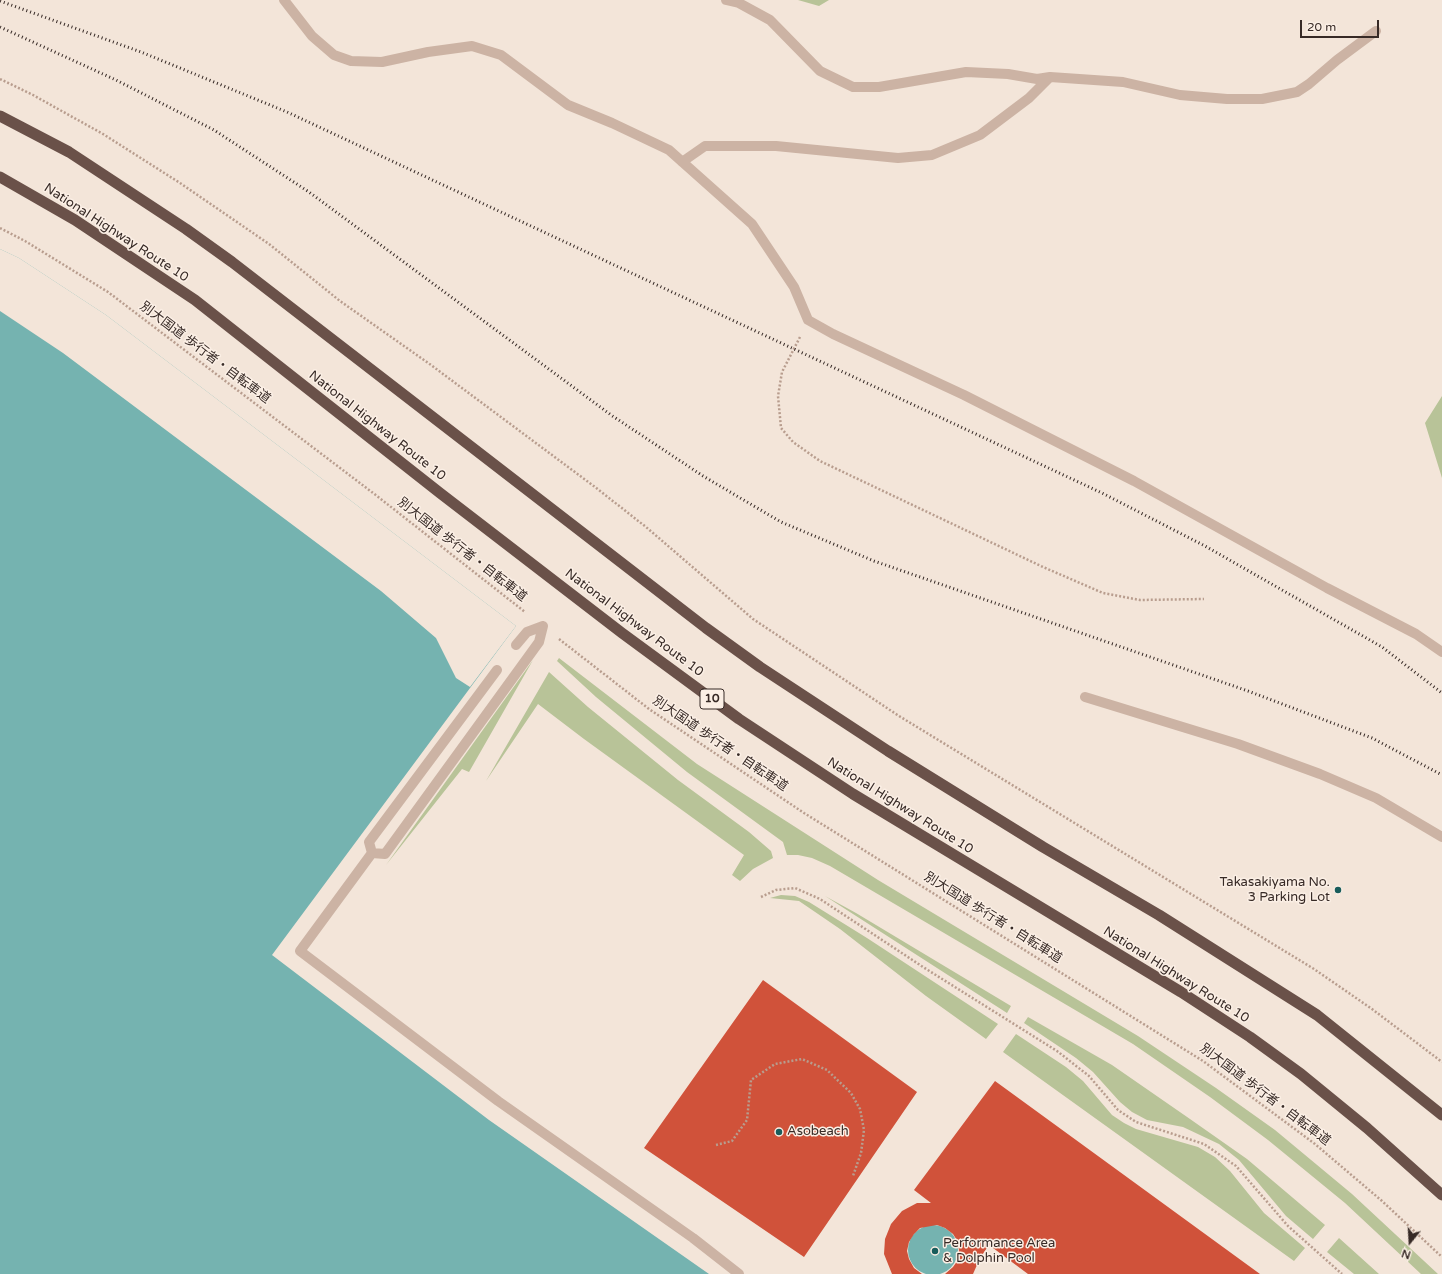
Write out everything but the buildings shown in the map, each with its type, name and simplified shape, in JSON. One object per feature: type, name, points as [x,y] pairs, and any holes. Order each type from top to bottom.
[{"type":"highway","points":[[0,116],[88,164],[186,228],[706,628],[760,667],[888,751],[1043,847],[1159,915],[1317,1015],[1442,1115]]},
{"type":"highway","name":"National Highway Route 10","points":[[0,177],[76,220],[195,300],[440,493],[628,637],[739,719],[853,794],[1181,992],[1250,1037],[1301,1074],[1367,1128],[1442,1195]]},
{"type":"street","points":[[284,0],[312,36],[334,55],[351,61],[382,62],[428,52],[472,46],[501,55],[568,104],[669,150],[752,224],[794,287],[808,320],[832,334],[964,395],[1134,481],[1327,588],[1416,634],[1442,652]]},
{"type":"street","points":[[726,0],[740,3],[770,20],[820,71],[853,87],[879,87],[966,72],[1008,74],[1037,79],[1050,77],[1123,82],[1180,95],[1227,99],[1262,98],[1297,92],[1376,31]]},
{"type":"street","points":[[682,162],[705,146],[776,146],[898,158],[932,155],[980,135],[1029,98],[1050,77]]},
{"type":"street","points":[[516,645],[527,632],[543,626]]},
{"type":"street","points":[[372,853],[384,854],[539,642],[543,626]]},
{"type":"street","points":[[372,853],[369,842],[497,670]]},
{"type":"street","points":[[1085,697],[1238,744],[1320,774],[1376,798],[1442,837]]},
{"type":"street","points":[[372,853],[300,951],[498,1101],[693,1238],[739,1274]]},
{"type":"path","points":[[0,79],[33,94],[103,134],[269,244],[340,301],[431,365],[601,491],[646,527],[753,619],[898,716],[1314,969],[1372,1009],[1442,1062]]},
{"type":"path","name":"別大国道 歩行者・自転車道","points":[[0,228],[25,241],[108,292],[377,496],[649,709],[804,812],[1204,1060],[1315,1144],[1382,1201],[1442,1257]]},
{"type":"path","points":[[808,320],[782,372],[778,396],[781,428],[793,442],[820,461],[1043,567],[1103,593],[1140,600],[1204,599]]},
{"type":"path","points":[[761,896],[776,890],[795,888],[820,899],[923,967],[1057,1051],[1089,1076],[1118,1110],[1136,1122],[1204,1144],[1236,1166],[1288,1226],[1342,1274]]},
{"type":"path","points":[[716,1146],[732,1142],[747,1120],[751,1080],[774,1064],[802,1059],[827,1070],[851,1093],[860,1109],[864,1130],[861,1153],[853,1176]]},
{"type":"green space","points":[[798,0],[829,0],[819,6]]},
{"type":"green space","points":[[1442,396],[1442,478],[1425,423]]},
{"type":"green space","points":[[559,658],[697,764],[878,880],[1138,1036],[1216,1088],[1275,1130],[1352,1194],[1438,1274],[1421,1274],[1345,1203],[1268,1140],[1210,1097],[1133,1044],[830,866],[812,858],[798,855],[787,855],[783,842],[687,772],[596,697],[557,661]]},
{"type":"green space","points":[[533,660],[469,772],[462,769],[386,865]]},
{"type":"green space","points":[[549,672],[588,707],[678,780],[749,832],[771,851],[773,858],[753,869],[740,881],[732,875],[744,855],[538,704],[486,781]]},
{"type":"green space","points":[[781,895],[795,896],[809,902],[867,938],[998,1024],[986,1039],[926,996],[840,929],[799,901],[770,898]]},
{"type":"green space","points":[[825,896],[1011,1006],[1007,1013]]},
{"type":"green space","points":[[1028,1017],[1112,1065],[1190,1119],[1247,1159],[1325,1225],[1313,1239],[1286,1216],[1239,1160],[1219,1144],[1183,1127],[1147,1120],[1132,1112],[1120,1102],[1093,1072],[1076,1058],[1024,1023]]},
{"type":"green space","points":[[1016,1034],[1066,1067],[1083,1081],[1112,1115],[1124,1123],[1136,1129],[1198,1147],[1215,1157],[1230,1171],[1264,1213],[1305,1248],[1294,1261],[1003,1052]]},
{"type":"green space","points":[[1339,1238],[1379,1274],[1354,1274],[1327,1252]]},
{"type":"water","points":[[0,249],[19,258],[106,315],[516,626],[272,955],[489,1120],[709,1274],[0,1274]]},
{"type":"water","points":[[928,1225],[938,1225],[951,1232],[958,1245],[958,1255],[951,1268],[938,1275],[928,1275],[919,1271],[912,1264],[908,1255],[908,1245],[912,1236],[919,1229]]},
{"type":"pier","points":[[0,249],[19,258],[106,315],[516,626],[470,687],[456,678],[436,638],[381,591],[63,353],[0,311]]},
{"type":"railway","points":[[0,1],[141,52],[287,112],[1102,493],[1205,546],[1382,647],[1442,693]]},
{"type":"railway","points":[[0,27],[116,80],[214,130],[309,192],[611,415],[703,476],[781,522],[874,561],[1248,691],[1372,738],[1442,775]]},
{"type":"place","name":"Takasakiyama No. 3 Parking Lot","points":[[1338,890]]},
{"type":"place","name":"Asobeach","points":[[779,1132]]},
{"type":"place","name":"Performance Area & Dolphin Pool","points":[[935,1251]]}]
